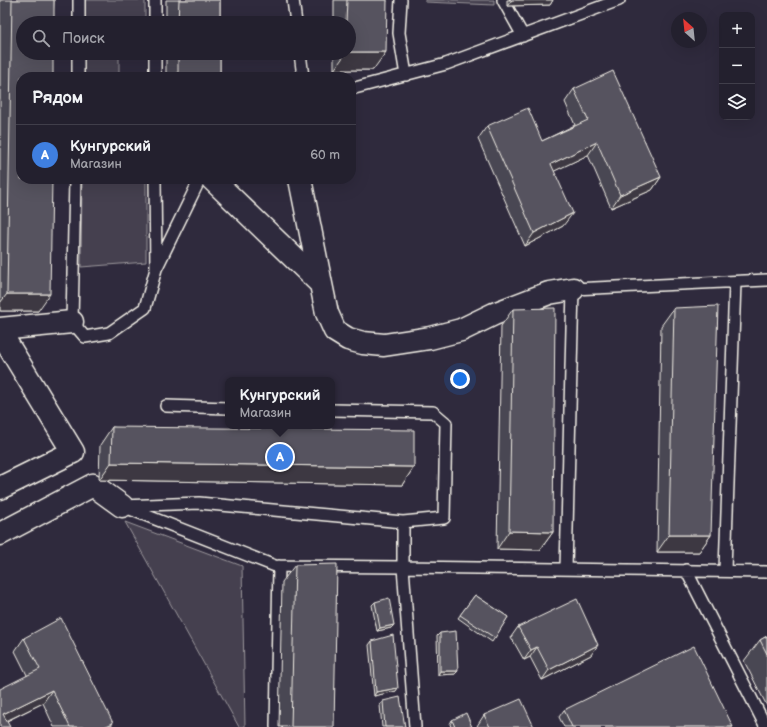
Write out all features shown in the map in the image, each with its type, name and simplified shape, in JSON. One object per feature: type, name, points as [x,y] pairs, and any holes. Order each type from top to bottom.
[{"type":"street","points":[[217,184],[321,284]]},
{"type":"street","points":[[301,184],[327,313],[334,331],[348,339],[363,343],[384,344],[430,338],[461,330],[494,314],[549,293],[573,289]]},
{"type":"street","points":[[0,329],[72,322]]},
{"type":"street","points":[[0,332],[73,452],[0,488]]},
{"type":"street","points":[[0,534],[93,485],[122,506]]},
{"type":"lane","points":[[79,0],[79,16]]},
{"type":"lane","points":[[155,0],[155,16]]},
{"type":"lane","points":[[293,0],[295,16]]},
{"type":"lane","points":[[401,0],[399,33],[406,75]]},
{"type":"lane","points":[[503,0],[523,36]]},
{"type":"lane","points":[[356,88],[446,64],[619,0]]},
{"type":"lane","points":[[78,60],[78,72]]},
{"type":"lane","points":[[155,60],[155,72]]},
{"type":"lane","points":[[301,60],[302,72]]},
{"type":"lane","points":[[75,184],[72,322],[85,337],[109,333],[145,308],[156,269],[198,184]]},
{"type":"lane","points":[[155,184],[156,269]]},
{"type":"lane","points":[[566,569],[573,289],[767,280]]},
{"type":"lane","points":[[725,570],[735,282]]},
{"type":"lane","points":[[166,406],[225,408]]},
{"type":"lane","points":[[122,506],[199,503],[403,522],[444,518],[446,423],[433,412],[335,410]]},
{"type":"lane","points":[[122,506],[279,566],[725,570],[767,572]]},
{"type":"lane","points":[[403,522],[403,567],[415,727]]},
{"type":"lane","points":[[276,727],[279,566]]},
{"type":"lane","points":[[686,570],[766,727]]},
{"type":"shaded area","points":[[84,0],[145,0],[145,16],[84,16]]},
{"type":"shaded area","points":[[425,0],[494,0],[494,5],[425,2]]},
{"type":"shaded area","points":[[84,60],[119,60],[119,72],[83,72]]},
{"type":"shaded area","points":[[82,184],[146,184],[146,262],[81,267]]},
{"type":"shaded area","points":[[125,522],[242,566],[245,727],[239,727]]},
{"type":"building","points":[[12,0],[54,0],[54,16],[16,16],[16,60],[53,60],[53,72],[16,72],[16,184],[52,184],[50,294],[7,294]]},
{"type":"building","points":[[179,0],[220,0],[220,16],[178,16]]},
{"type":"building","points":[[347,0],[387,0],[386,52],[356,52],[356,16],[346,16]]},
{"type":"building","points":[[178,60],[220,60],[220,72],[178,72]]},
{"type":"building","points":[[613,71],[661,177],[620,195],[597,142],[551,164],[573,213],[534,233],[487,126],[528,108],[542,141],[588,120],[574,89]]},
{"type":"building","points":[[718,306],[711,535],[669,535],[674,308]]},
{"type":"building","points":[[555,308],[553,532],[509,531],[513,309]]},
{"type":"building","points":[[112,427],[414,430],[414,467],[111,463]]},
{"type":"building","points":[[337,564],[334,727],[291,727],[295,565]]},
{"type":"building","points":[[475,595],[508,617],[495,638],[460,615]]},
{"type":"building","points":[[389,598],[394,625],[380,628],[375,602]]},
{"type":"building","points":[[577,599],[598,645],[549,670],[537,647],[531,650],[518,627]]},
{"type":"building","points":[[61,618],[113,723],[104,727],[70,727],[52,690],[3,714],[10,727],[0,727],[0,689],[40,669],[24,638]]},
{"type":"building","points":[[456,631],[458,671],[440,671],[440,633]]},
{"type":"building","points":[[393,635],[398,688],[376,692],[372,641]]},
{"type":"building","points":[[767,636],[767,654],[760,640]]},
{"type":"building","points":[[694,646],[733,727],[572,727],[564,710]]},
{"type":"building","points":[[400,697],[405,727],[385,727],[383,701]]},
{"type":"building","points":[[521,699],[534,727],[490,727],[484,715]]},
{"type":"building","points":[[466,713],[472,727],[455,727],[452,720]]},
{"type":"place","name":"Кунгурский","points":[[280,457]]}]
